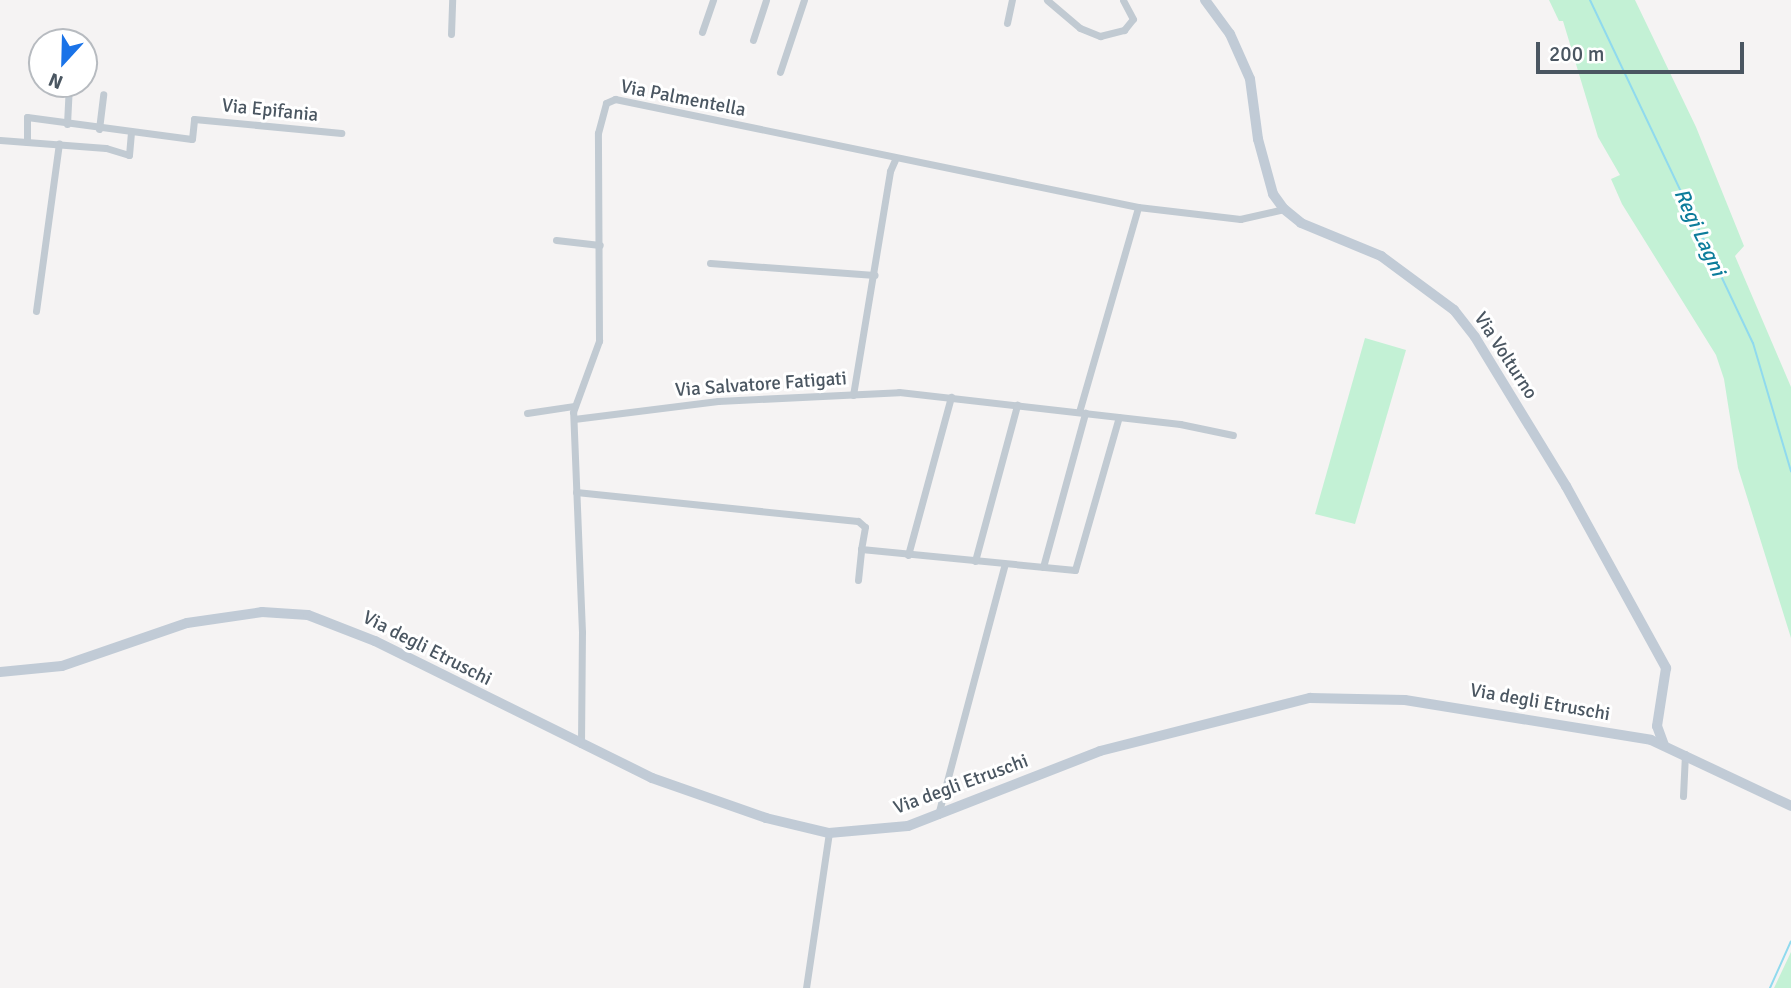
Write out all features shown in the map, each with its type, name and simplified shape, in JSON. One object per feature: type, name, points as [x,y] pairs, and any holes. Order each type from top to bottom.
[{"type":"main road","points":[[1205,0],[1230,34],[1250,79],[1258,139],[1273,194],[1284,209]]},
{"type":"main road","name":"Via Volturno","points":[[1284,209],[1301,223],[1381,256],[1454,310],[1475,337],[1566,486],[1666,668],[1656,735]]},
{"type":"main road","name":"Via degli Etruschi","points":[[0,672],[62,666],[187,623],[288,612],[363,635],[581,744],[687,792],[829,833],[908,826],[1100,751],[1310,698],[1405,700],[1634,737],[1656,735]]},
{"type":"main road","points":[[1656,735],[1685,754],[1791,806]]},
{"type":"street","points":[[451,34],[452,0]]},
{"type":"street","points":[[702,32],[713,0]]},
{"type":"street","points":[[753,40],[766,0]]},
{"type":"street","points":[[780,72],[804,0]]},
{"type":"street","points":[[1007,23],[1012,0]]},
{"type":"street","points":[[1047,0],[1080,28],[1100,36],[1124,30],[1133,19],[1123,0]]},
{"type":"street","points":[[99,129],[103,94]]},
{"type":"street","points":[[67,124],[68,98]]},
{"type":"street","name":"Via Palmentella","points":[[581,744],[582,632],[574,419],[575,406],[599,341],[598,133],[602,108],[610,100],[895,160],[1072,190],[1138,207],[1240,219],[1284,209]]},
{"type":"street","name":"Via Epifania","points":[[27,142],[27,117],[99,129],[192,139],[194,119],[341,133]]},
{"type":"street","points":[[0,140],[129,155],[131,133]]},
{"type":"street","points":[[36,311],[59,145]]},
{"type":"street","points":[[853,395],[875,275],[890,171],[895,160]]},
{"type":"street","points":[[1043,566],[1138,207]]},
{"type":"street","points":[[556,240],[600,245]]},
{"type":"street","points":[[710,263],[875,275]]},
{"type":"street","name":"Via Salvatore Fatigati","points":[[574,419],[718,401],[899,392],[1082,412],[1233,435]]},
{"type":"street","points":[[908,555],[951,397]]},
{"type":"street","points":[[975,561],[1017,405]]},
{"type":"street","points":[[527,414],[575,406]]},
{"type":"street","points":[[861,550],[1077,568],[1119,417]]},
{"type":"street","points":[[576,492],[858,521],[865,527],[858,580]]},
{"type":"street","points":[[937,815],[1005,564]]},
{"type":"street","points":[[1682,796],[1685,754]]},
{"type":"street","points":[[806,988],[829,833]]},
{"type":"green space","points":[[1549,0],[1635,0],[1696,127],[1744,246],[1735,256],[1791,387],[1791,638],[1738,468],[1724,379],[1716,355],[1622,204],[1611,179],[1620,175],[1598,137],[1563,21],[1559,21]]},
{"type":"green space","points":[[1365,338],[1406,350],[1355,524],[1315,514]]},
{"type":"green space","points":[[1791,952],[1791,988],[1774,988]]},
{"type":"waterway","name":"Regi Lagni","points":[[1590,0],[1753,343],[1791,471]]},
{"type":"waterway","name":"Regi Lagni","points":[[1770,988],[1791,941]]}]
